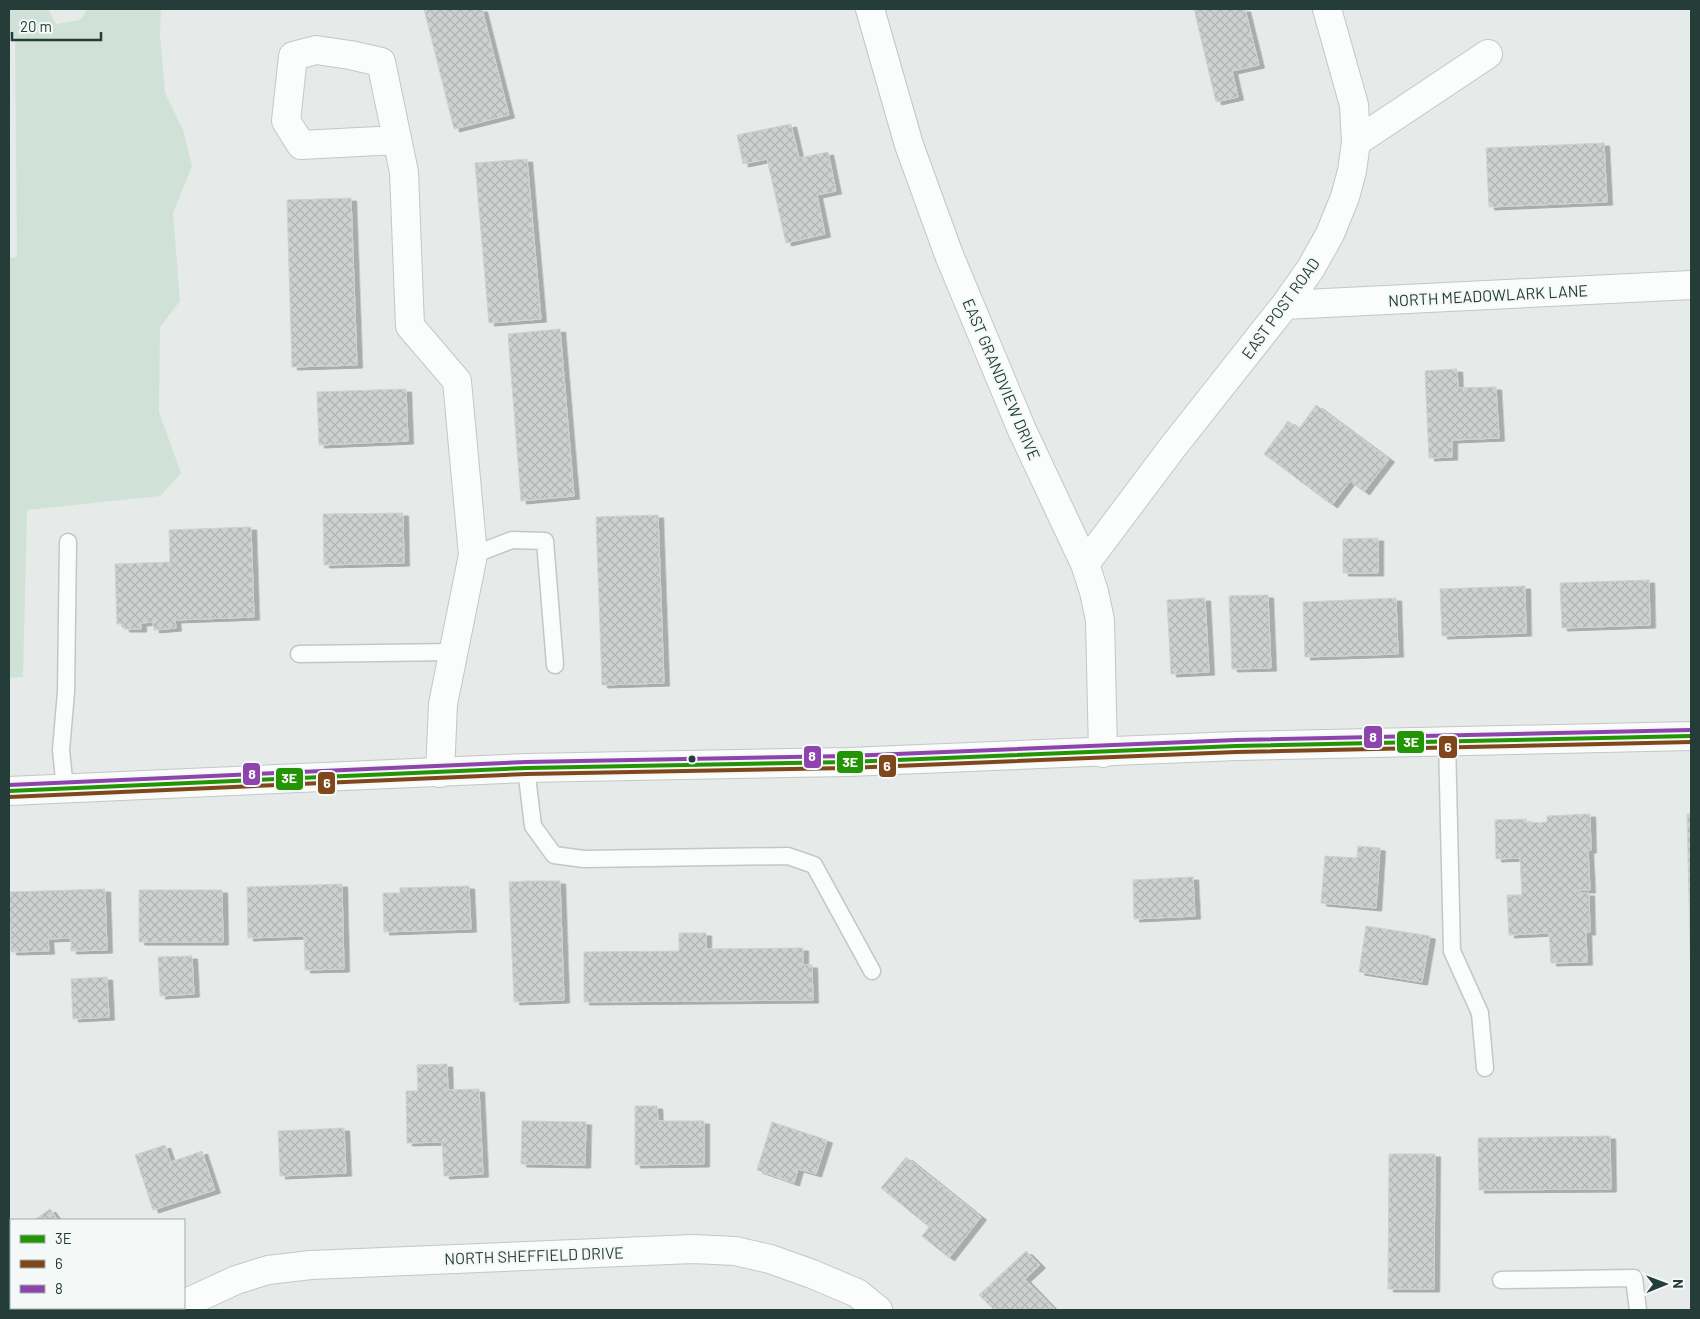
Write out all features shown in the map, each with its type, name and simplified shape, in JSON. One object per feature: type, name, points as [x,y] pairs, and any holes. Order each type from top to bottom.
[{"type":"street","name":"EAST GRANDVIEW DRIVE","points":[[870,9],[909,145],[949,255],[1022,430],[1085,564],[1094,592],[1100,620],[1103,753]]},
{"type":"street","name":"EAST POST ROAD","points":[[1085,564],[1172,448],[1285,305],[1311,268],[1330,234],[1345,197],[1352,170],[1356,142],[1354,105],[1327,9]]},
{"type":"street","points":[[397,140],[301,145],[286,120],[293,56],[316,50],[381,62],[404,172],[410,326],[457,381],[473,555],[443,704],[440,773]]},
{"type":"street","points":[[1356,142],[1488,54]]},
{"type":"street","name":"NORTH MEADOWLARK LANE","points":[[1285,305],[1691,285]]},
{"type":"street","points":[[9,791],[526,768],[857,762],[1236,746],[1691,736]]},
{"type":"street","name":"NORTH SHEFFIELD DRIVE","points":[[185,1304],[236,1280],[268,1270],[311,1265],[693,1249],[735,1251],[770,1259],[857,1293],[878,1310]]},
{"type":"lane","points":[[473,555],[512,540],[546,541],[554,665]]},
{"type":"lane","points":[[65,789],[62,750],[66,692],[68,542]]},
{"type":"lane","points":[[299,654],[454,652]]},
{"type":"lane","points":[[1447,741],[1452,951],[1480,1013],[1485,1068]]},
{"type":"lane","points":[[526,768],[533,826],[554,855],[584,860],[788,856],[814,865],[872,971]]},
{"type":"lane","points":[[1501,1280],[1634,1278],[1638,1310]]},
{"type":"green space","points":[[9,9],[48,9],[56,24],[80,20],[88,9],[161,9],[160,36],[165,93],[183,130],[192,166],[173,213],[180,301],[160,327],[159,412],[181,473],[160,496],[27,510],[23,677],[9,678],[9,258],[17,257],[15,38],[9,35]]},
{"type":"building","points":[[424,9],[482,9],[509,115],[454,129]]},
{"type":"building","points":[[1194,9],[1245,9],[1259,65],[1232,71],[1238,97],[1216,102]]},
{"type":"building","points":[[791,124],[799,158],[828,152],[836,191],[817,195],[825,234],[786,243],[767,159],[743,164],[737,135]]},
{"type":"building","points":[[1604,143],[1607,202],[1489,207],[1486,148]]},
{"type":"building","points":[[527,159],[541,319],[489,323],[475,163]]},
{"type":"building","points":[[351,198],[357,365],[292,367],[287,200]]},
{"type":"building","points":[[560,329],[574,496],[521,501],[508,334]]},
{"type":"building","points":[[1457,369],[1458,388],[1496,387],[1499,438],[1452,440],[1452,457],[1429,458],[1425,371]]},
{"type":"building","points":[[406,389],[408,441],[319,445],[317,392]]},
{"type":"building","points":[[1316,405],[1389,459],[1364,492],[1350,481],[1332,505],[1264,454],[1288,421],[1299,429]]},
{"type":"building","points":[[403,513],[404,563],[324,565],[323,514]]},
{"type":"building","points":[[658,515],[664,683],[602,685],[596,517]]},
{"type":"building","points":[[251,527],[254,617],[175,620],[176,628],[154,630],[153,622],[141,623],[141,629],[124,629],[124,624],[117,624],[115,564],[170,562],[169,530]]},
{"type":"building","points":[[1378,538],[1378,573],[1343,573],[1343,539]]},
{"type":"building","points":[[1649,580],[1650,625],[1562,628],[1560,583]]},
{"type":"building","points":[[1525,586],[1526,633],[1442,636],[1440,589]]},
{"type":"building","points":[[1268,595],[1271,668],[1232,669],[1229,596]]},
{"type":"building","points":[[1205,598],[1209,672],[1171,674],[1167,600]]},
{"type":"building","points":[[1396,598],[1398,654],[1305,657],[1303,602]]},
{"type":"building","points":[[1590,814],[1591,850],[1588,850],[1590,890],[1579,890],[1579,893],[1589,893],[1590,932],[1586,932],[1587,962],[1551,963],[1549,933],[1509,935],[1507,895],[1522,895],[1520,858],[1496,859],[1495,820],[1526,819],[1527,823],[1547,822],[1547,816]]},
{"type":"building","points":[[1687,814],[1691,814],[1691,980]]},
{"type":"building","points":[[1358,846],[1380,848],[1376,908],[1321,903],[1325,856],[1357,858]]},
{"type":"building","points":[[1193,877],[1195,916],[1134,919],[1133,880]]},
{"type":"building","points":[[560,881],[564,1000],[514,1002],[509,882]]},
{"type":"building","points":[[342,884],[344,969],[305,970],[304,936],[248,938],[247,887]]},
{"type":"building","points":[[469,886],[471,929],[384,932],[383,893],[400,893],[400,888]]},
{"type":"building","points":[[105,889],[107,950],[71,951],[71,938],[48,939],[49,951],[11,952],[9,892]]},
{"type":"building","points":[[139,890],[222,890],[223,942],[139,942]]},
{"type":"building","points":[[1366,926],[1430,936],[1422,982],[1359,972]]},
{"type":"building","points":[[679,933],[706,933],[706,949],[803,948],[803,965],[812,965],[813,1000],[584,1002],[584,952],[679,951]]},
{"type":"building","points":[[192,956],[194,994],[160,996],[158,957]]},
{"type":"building","points":[[107,977],[109,1017],[73,1019],[71,979]]},
{"type":"building","points":[[447,1064],[448,1090],[479,1089],[483,1174],[444,1176],[442,1142],[407,1143],[406,1091],[418,1091],[417,1065]]},
{"type":"building","points":[[635,1106],[657,1106],[658,1121],[704,1121],[704,1164],[635,1165]]},
{"type":"building","points":[[522,1121],[586,1122],[585,1165],[521,1164]]},
{"type":"building","points":[[772,1122],[827,1140],[816,1174],[798,1169],[794,1183],[757,1170]]},
{"type":"building","points":[[344,1128],[346,1173],[280,1176],[278,1131]]},
{"type":"building","points":[[1610,1136],[1611,1189],[1479,1190],[1478,1138]]},
{"type":"building","points":[[165,1145],[171,1162],[202,1151],[215,1190],[153,1210],[135,1155]]},
{"type":"building","points":[[1389,1154],[1435,1154],[1434,1289],[1388,1289]]},
{"type":"building","points":[[906,1157],[981,1217],[949,1258],[922,1236],[929,1227],[881,1188]]},
{"type":"building","points":[[50,1209],[57,1219],[35,1219]]},
{"type":"building","points":[[10,1237],[10,1256],[9,1255]]},
{"type":"building","points":[[1026,1251],[1040,1265],[1025,1279],[1055,1310],[994,1310],[979,1295]]},
{"type":"transit line","name":"8","points":[[9,785],[526,762],[848,756],[1236,740],[1691,730]]},
{"type":"transit line","name":"3E","points":[[9,791],[526,768],[848,762],[1236,746],[1691,736]]},
{"type":"transit line","name":"6","points":[[9,797],[526,774],[848,768],[1236,752],[1691,742]]}]
